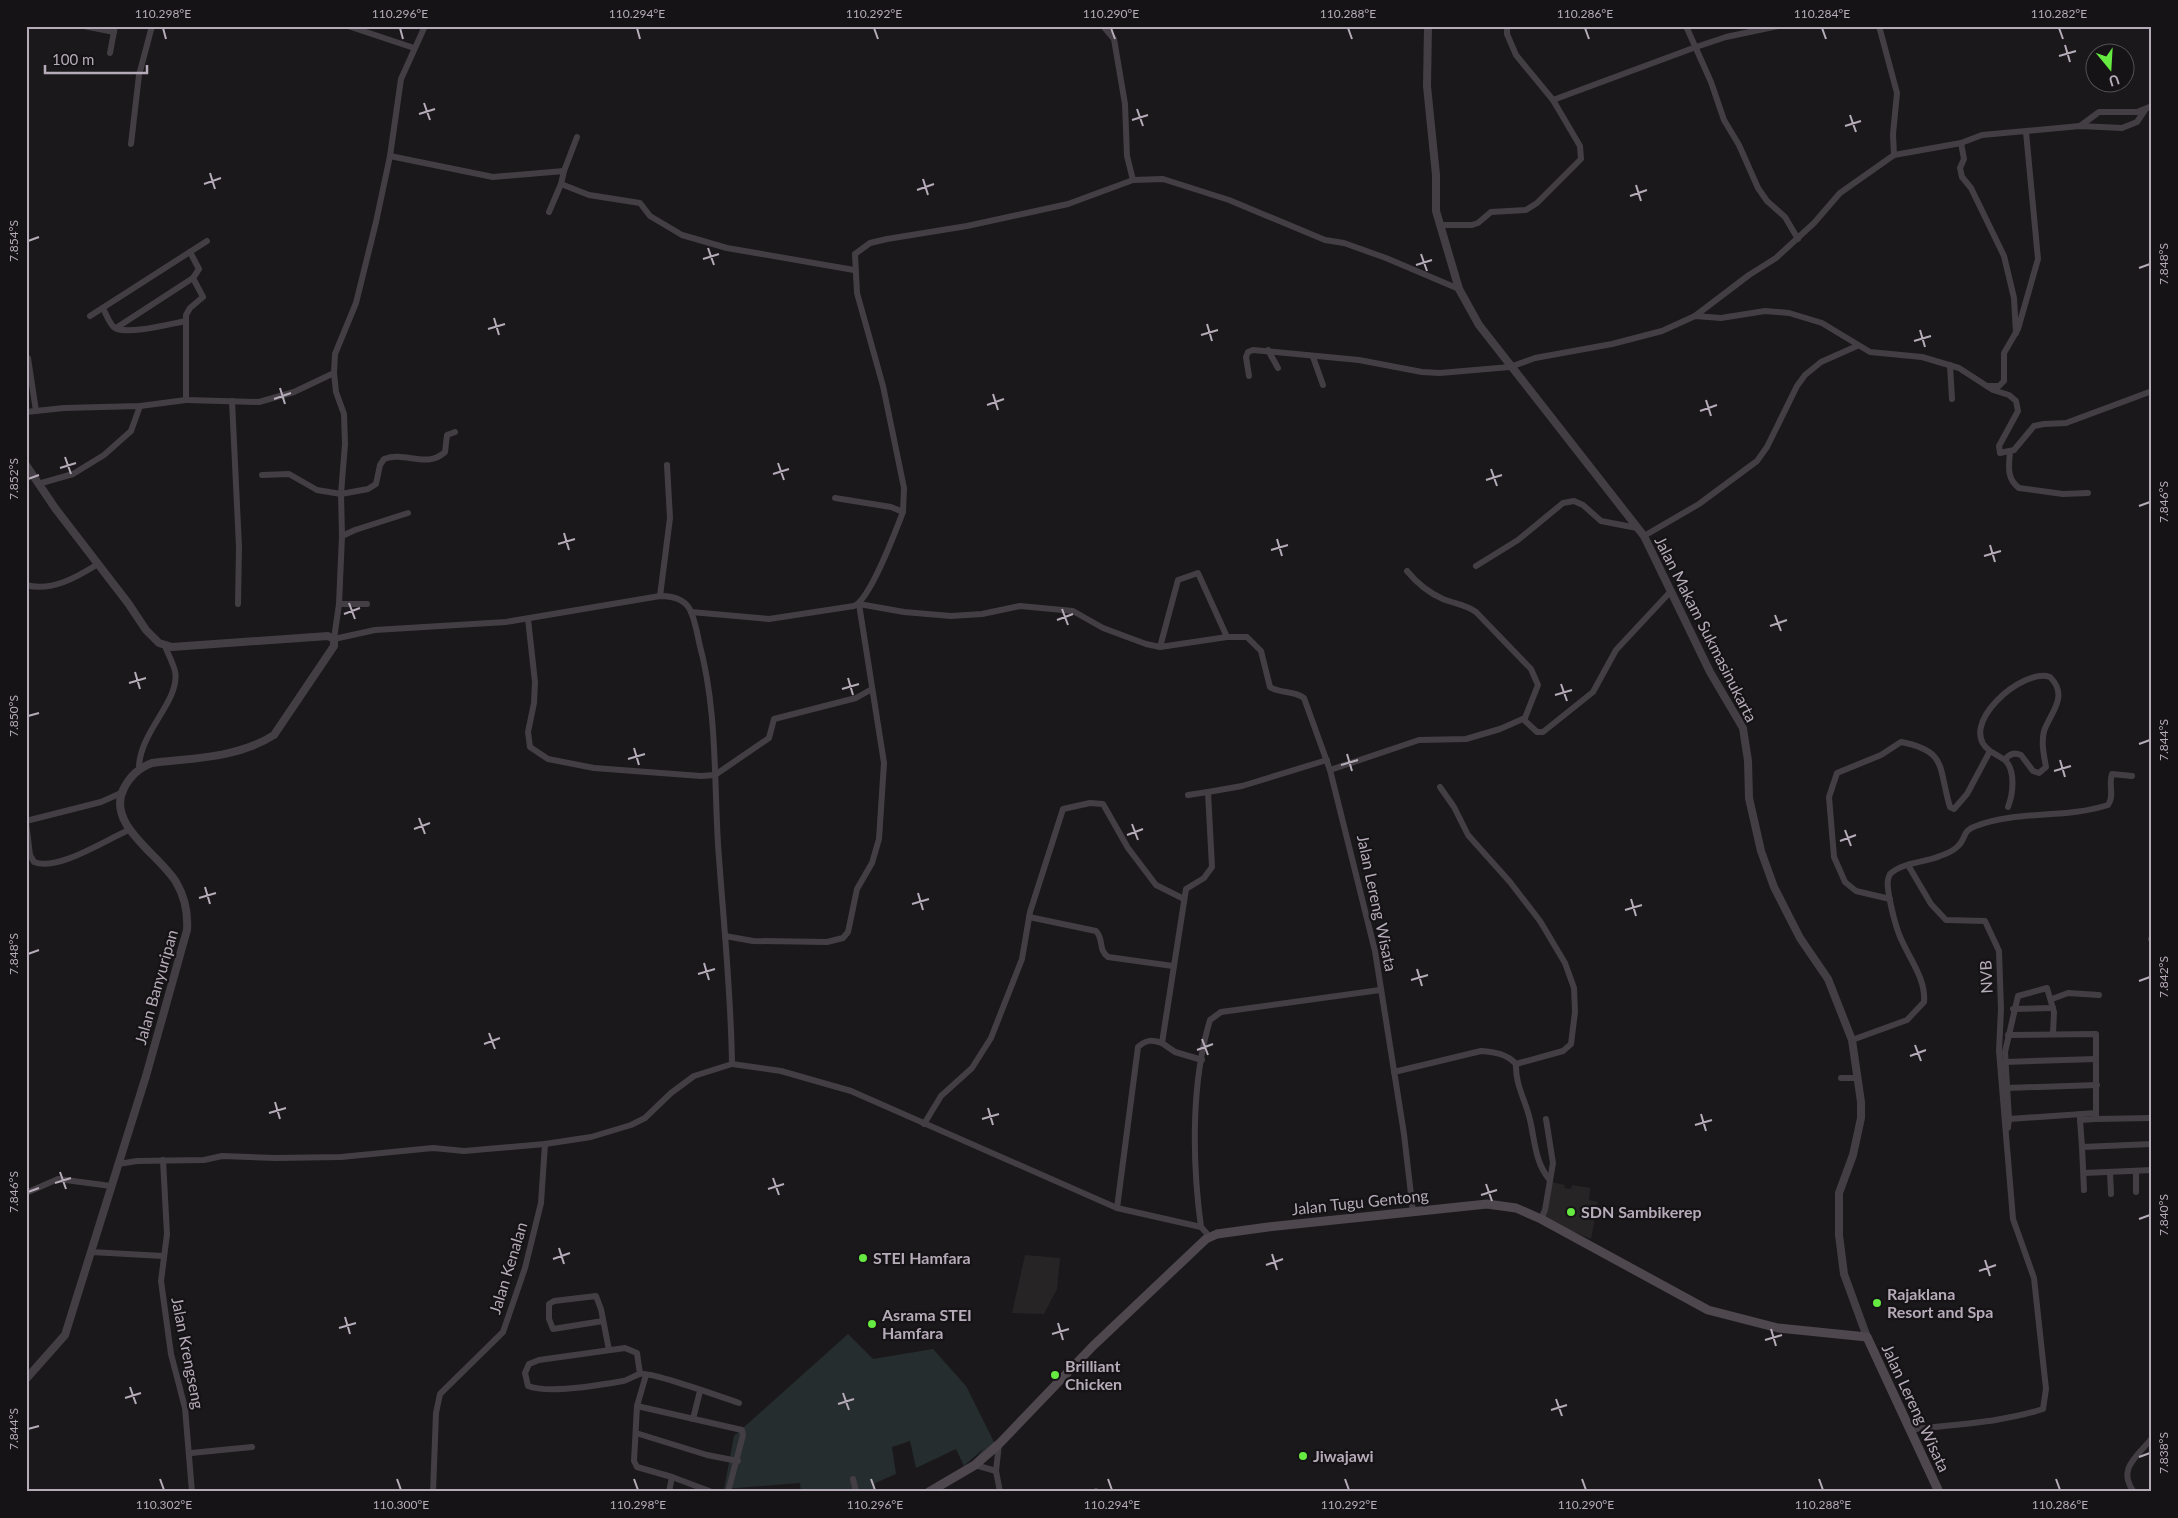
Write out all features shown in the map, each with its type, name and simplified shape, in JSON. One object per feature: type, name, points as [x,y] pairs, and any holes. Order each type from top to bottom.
[{"type":"main road","name":"Jalan Tugu Gentong","points":[[1210,1237],[1268,1227],[1493,1204],[1516,1208],[1541,1219],[1708,1310],[1778,1328],[1867,1337]]},
{"type":"main road","points":[[929,1492],[975,1466],[999,1444],[1093,1346],[1210,1237]]},
{"type":"main road","name":"Jalan Lereng Wisata","points":[[1867,1337],[1939,1492]]},
{"type":"street","points":[[84,26],[115,29],[110,53]]},
{"type":"street","points":[[131,144],[139,75],[152,26]]},
{"type":"street","points":[[348,26],[414,48]]},
{"type":"street","points":[[129,830],[73,856],[56,862],[39,864],[32,860],[30,855],[26,822],[101,802],[121,793],[128,779],[139,768],[152,763],[234,752],[264,742],[274,735],[334,646],[339,604],[342,536],[341,494],[345,444],[344,414],[336,392],[335,354],[358,295],[390,156],[400,86],[414,48],[425,26]]},
{"type":"street","points":[[1104,26],[1114,39],[1125,104],[1127,156],[1133,180]]},
{"type":"street","name":"Jalan Makam Sukmasinukarta","points":[[1428,26],[1427,86],[1436,175],[1436,211],[1459,289],[1479,325],[1644,536],[1710,672],[1743,728],[1748,762],[1749,798],[1764,860],[1774,886],[1800,938],[1828,979],[1852,1040],[1858,1078],[1861,1118],[1853,1155],[1839,1193],[1839,1235],[1844,1274],[1867,1337]]},
{"type":"street","points":[[1440,225],[1472,225],[1478,223],[1491,212],[1526,210],[1533,207],[1577,164],[1582,155],[1580,146],[1554,100],[1516,55],[1507,34],[1507,26]]},
{"type":"street","points":[[1686,26],[1712,82],[1724,120],[1739,145],[1758,188],[1767,201],[1785,217],[1798,238]]},
{"type":"street","points":[[1554,100],[1726,37],[1778,26]]},
{"type":"street","points":[[1879,26],[1898,93],[1893,134],[1894,154]]},
{"type":"street","points":[[1249,376],[1246,357],[1248,352],[1268,350],[1313,357],[1359,360],[1422,372],[1440,373],[1510,366],[1535,358],[1576,352],[1662,331],[1695,316],[1749,275],[1776,258],[1798,238],[1840,192],[1894,154],[1961,143],[1982,135],[2080,126],[2122,128],[2137,122],[2145,110],[2152,106]]},
{"type":"street","points":[[2080,126],[2099,112],[2145,110]]},
{"type":"street","points":[[1986,386],[1999,386],[2004,381],[2004,353],[2016,332],[2034,279],[2038,259],[2026,132]]},
{"type":"street","points":[[549,212],[577,137]]},
{"type":"street","points":[[1961,143],[1964,159],[1960,168],[1962,178],[1972,188],[2004,256],[2014,298],[2016,332]]},
{"type":"street","points":[[390,156],[494,177],[564,171]]},
{"type":"street","points":[[725,936],[753,941],[827,942],[842,938],[848,932],[856,888],[872,863],[879,839],[884,763],[859,604],[870,589],[903,512],[904,488],[883,386],[857,293],[854,270],[855,254],[870,244],[1068,204],[1133,180],[1164,179],[1193,188],[1325,240],[1344,243],[1386,258],[1459,289]]},
{"type":"street","points":[[561,184],[589,196],[640,203],[650,216],[691,238],[727,248],[854,270]]},
{"type":"street","points":[[90,316],[207,241]]},
{"type":"street","points":[[116,328],[193,278],[198,270],[190,252]]},
{"type":"street","points":[[186,400],[187,311],[203,296],[193,278]]},
{"type":"street","points":[[103,308],[116,328]]},
{"type":"street","points":[[1695,316],[1721,318],[1765,311],[1789,313],[1822,323],[1838,331],[1857,346],[1870,352],[1922,357],[1950,365],[1972,375],[1986,386],[2009,395],[2016,401],[2018,411],[1998,449],[2000,453],[2010,452],[2019,446],[2028,431],[2034,426],[2066,423],[2152,391]]},
{"type":"street","points":[[116,328],[144,328],[186,321]]},
{"type":"street","points":[[1644,536],[1699,504],[1757,461],[1767,447],[1797,386],[1805,375],[1821,362],[1857,346]]},
{"type":"street","points":[[1268,350],[1278,368]]},
{"type":"street","points":[[1313,357],[1323,385]]},
{"type":"street","points":[[28,358],[36,411]]},
{"type":"street","points":[[1950,365],[1952,399]]},
{"type":"street","points":[[26,412],[140,406],[186,400],[259,402],[278,398],[334,372]]},
{"type":"street","points":[[232,401],[239,547],[238,604]]},
{"type":"street","points":[[38,484],[73,474],[104,455],[131,431],[140,406]]},
{"type":"street","points":[[262,475],[289,474],[317,490],[341,494],[374,486],[380,465],[384,459],[400,457],[428,460],[440,457],[446,450],[447,436],[455,432]]},
{"type":"street","points":[[2010,452],[2008,474],[2018,488],[2063,494],[2088,493]]},
{"type":"street","points":[[660,596],[670,505],[668,464]]},
{"type":"street","points":[[26,465],[146,630],[164,646],[175,672],[175,682],[165,706],[143,744],[139,768]]},
{"type":"street","points":[[836,498],[891,507],[903,512]]},
{"type":"street","points":[[1476,566],[1518,540],[1563,502],[1574,501],[1583,505],[1601,521],[1637,528]]},
{"type":"street","points":[[342,536],[408,513]]},
{"type":"street","points":[[26,585],[39,587],[65,582],[98,564]]},
{"type":"street","points":[[1330,770],[1419,740],[1466,739],[1523,719],[1529,712],[1538,685],[1532,669],[1476,612],[1468,606],[1440,598],[1416,581],[1407,571]]},
{"type":"street","points":[[692,612],[768,619],[820,613],[859,604],[904,612],[951,616],[982,614],[1020,606],[1073,611],[1090,623],[1146,644],[1160,646],[1227,637],[1198,573],[1192,574],[1175,584],[1160,646]]},
{"type":"street","points":[[1523,719],[1537,732],[1543,732],[1593,692],[1616,650],[1671,591]]},
{"type":"street","points":[[164,646],[215,645],[328,636],[334,639],[375,630],[506,622],[660,596],[670,596],[679,599],[692,612],[706,668],[714,726],[715,775],[732,1064]]},
{"type":"street","points":[[339,604],[367,604]]},
{"type":"street","points":[[528,619],[536,682],[528,732],[530,747],[535,752],[556,761],[614,770],[715,775],[769,738],[774,720],[856,698],[872,689]]},
{"type":"street","name":"Jalan Lereng Wisata","points":[[1227,637],[1239,636],[1252,639],[1265,663],[1265,675],[1270,687],[1277,691],[1299,694],[1304,698],[1327,760],[1375,951],[1404,1134],[1412,1212]]},
{"type":"street","points":[[2005,760],[2008,755],[2018,754],[2022,755],[2032,771],[2040,773],[2046,767],[2042,750],[2044,732],[2054,713],[2059,696],[2056,684],[2050,677],[2033,678],[2020,683],[1994,703],[1985,716],[1979,734],[1981,743],[2005,760],[2010,767],[2013,791],[2008,807]]},
{"type":"street","points":[[1890,899],[1856,891],[1845,882],[1834,857],[1829,797],[1837,772],[1881,755],[1901,742],[1918,745],[1934,753],[1938,760],[1942,772],[1943,786],[1950,807],[1954,809],[1967,794],[1990,751]]},
{"type":"street","points":[[1188,795],[1242,786],[1327,760]]},
{"type":"street","points":[[1852,1040],[1907,1020],[1924,1002],[1921,982],[1898,932],[1890,899],[1888,878],[1894,870],[1948,853],[1958,847],[1966,830],[1976,826],[2004,819],[2062,815],[2108,805],[2111,798],[2111,775],[2116,773],[2132,776]]},
{"type":"street","points":[[1440,787],[1454,807],[1468,835],[1510,882],[1544,926],[1565,963],[1574,988],[1576,1012],[1571,1044],[1563,1051],[1516,1064]]},
{"type":"street","points":[[1162,1044],[1186,888],[1204,878],[1212,867],[1208,792]]},
{"type":"street","name":"Jalan Banyuripan","points":[[26,1380],[64,1334],[165,1010],[188,920],[186,906],[176,882],[151,852],[129,830],[120,810],[121,793]]},
{"type":"street","points":[[924,1124],[941,1096],[972,1068],[991,1038],[1022,959],[1030,917],[1060,816],[1067,807],[1100,802],[1106,807],[1128,848],[1156,885],[1184,899]]},
{"type":"street","name":"NVB","points":[[1908,865],[1931,904],[1946,920],[1985,921],[1998,951],[2001,1009],[1999,1051],[2006,1136]]},
{"type":"street","points":[[1030,917],[1096,931],[1100,938],[1102,951],[1108,957],[1173,966]]},
{"type":"street","points":[[1909,1430],[1999,1420],[2043,1409],[2046,1389],[2034,1278],[2013,1219],[2006,1136],[2010,1118],[2005,1062],[2013,1009],[2018,996],[2047,988],[2052,999],[2053,1034]]},
{"type":"street","points":[[1201,1227],[1194,1166],[1202,1060],[1210,1020],[1216,1014],[1380,990]]},
{"type":"street","points":[[2052,999],[2068,992],[2098,996]]},
{"type":"street","points":[[2013,1009],[2053,1008]]},
{"type":"street","points":[[2008,1036],[2096,1034],[2096,1116]]},
{"type":"street","points":[[1117,1208],[1138,1047],[1145,1041],[1152,1040],[1175,1052],[1202,1060]]},
{"type":"street","points":[[1394,1072],[1482,1051],[1495,1052],[1512,1060],[1516,1064],[1516,1076],[1530,1119],[1537,1156],[1541,1167],[1549,1179]]},
{"type":"street","points":[[2005,1062],[2096,1059]]},
{"type":"street","points":[[118,1164],[246,1156],[276,1158],[341,1157],[433,1148],[464,1151],[545,1144],[591,1137],[631,1125],[652,1113],[672,1093],[694,1076],[732,1064],[782,1071],[813,1078],[851,1091],[1117,1208],[1201,1227],[1210,1237]]},
{"type":"street","points":[[1841,1078],[1858,1078]]},
{"type":"street","points":[[2006,1088],[2097,1085]]},
{"type":"street","points":[[2010,1118],[2096,1116],[2152,1118]]},
{"type":"street","points":[[2080,1117],[2084,1190]]},
{"type":"street","points":[[1541,1219],[1545,1210],[1553,1163],[1546,1119]]},
{"type":"street","name":"Jalan Kenalan","points":[[433,1492],[436,1413],[440,1394],[503,1332],[525,1268],[541,1203],[545,1144]]},
{"type":"street","points":[[2082,1147],[2152,1144]]},
{"type":"street","name":"Jalan Krengseng","points":[[163,1160],[167,1234],[161,1281],[171,1354],[185,1408],[191,1453],[192,1492]]},
{"type":"street","points":[[2084,1173],[2152,1170]]},
{"type":"street","points":[[2136,1171],[2136,1192]]},
{"type":"street","points":[[2110,1172],[2111,1194]]},
{"type":"street","points":[[26,1193],[58,1179],[111,1186]]},
{"type":"street","points":[[91,1252],[163,1256]]},
{"type":"street","points":[[603,1322],[553,1329],[549,1319],[549,1304],[554,1301],[596,1296],[603,1322],[609,1350]]},
{"type":"street","points":[[712,1492],[635,1466],[637,1406],[643,1374],[633,1350],[625,1348],[532,1362],[525,1369],[526,1383],[530,1387],[538,1389],[575,1388],[623,1381],[643,1374],[673,1381],[739,1403]]},
{"type":"street","points":[[693,1419],[700,1391]]},
{"type":"street","points":[[637,1406],[742,1430],[744,1435],[728,1492]]},
{"type":"street","points":[[636,1433],[707,1455],[738,1461]]},
{"type":"street","points":[[2134,1492],[2127,1481],[2127,1470],[2152,1438]]},
{"type":"street","points":[[999,1444],[996,1471],[1000,1492]]},
{"type":"street","points":[[191,1453],[252,1446]]},
{"type":"street","points":[[975,1466],[996,1471]]},
{"type":"street","points":[[669,1492],[672,1477]]},
{"type":"street","points":[[853,1479],[856,1492]]},
{"type":"shaded area","name":"SDN Sambikerep","points":[[1551,1182],[1565,1185],[1564,1188],[1571,1189],[1572,1185],[1590,1188],[1589,1200],[1598,1202],[1591,1239],[1543,1219]]},
{"type":"shaded area","points":[[1025,1255],[1060,1258],[1057,1289],[1044,1314],[1012,1313]]},
{"type":"shaded area","points":[[848,1334],[873,1359],[933,1349],[966,1386],[995,1444],[971,1464],[984,1448],[964,1466],[956,1449],[916,1468],[910,1441],[892,1447],[896,1474],[875,1483],[874,1492],[801,1492],[800,1483],[724,1489],[734,1436]]},
{"type":"place","name":"SDN Sambikerep","points":[[1571,1212]]},
{"type":"place","name":"STEI Hamfara","points":[[863,1258]]},
{"type":"place","name":"Rajaklana Resort and Spa","points":[[1877,1303]]},
{"type":"place","name":"Asrama STEI Hamfara","points":[[872,1324]]},
{"type":"place","name":"Brilliant Chicken","points":[[1055,1375]]},
{"type":"place","name":"Jiwajawi","points":[[1303,1456]]}]
